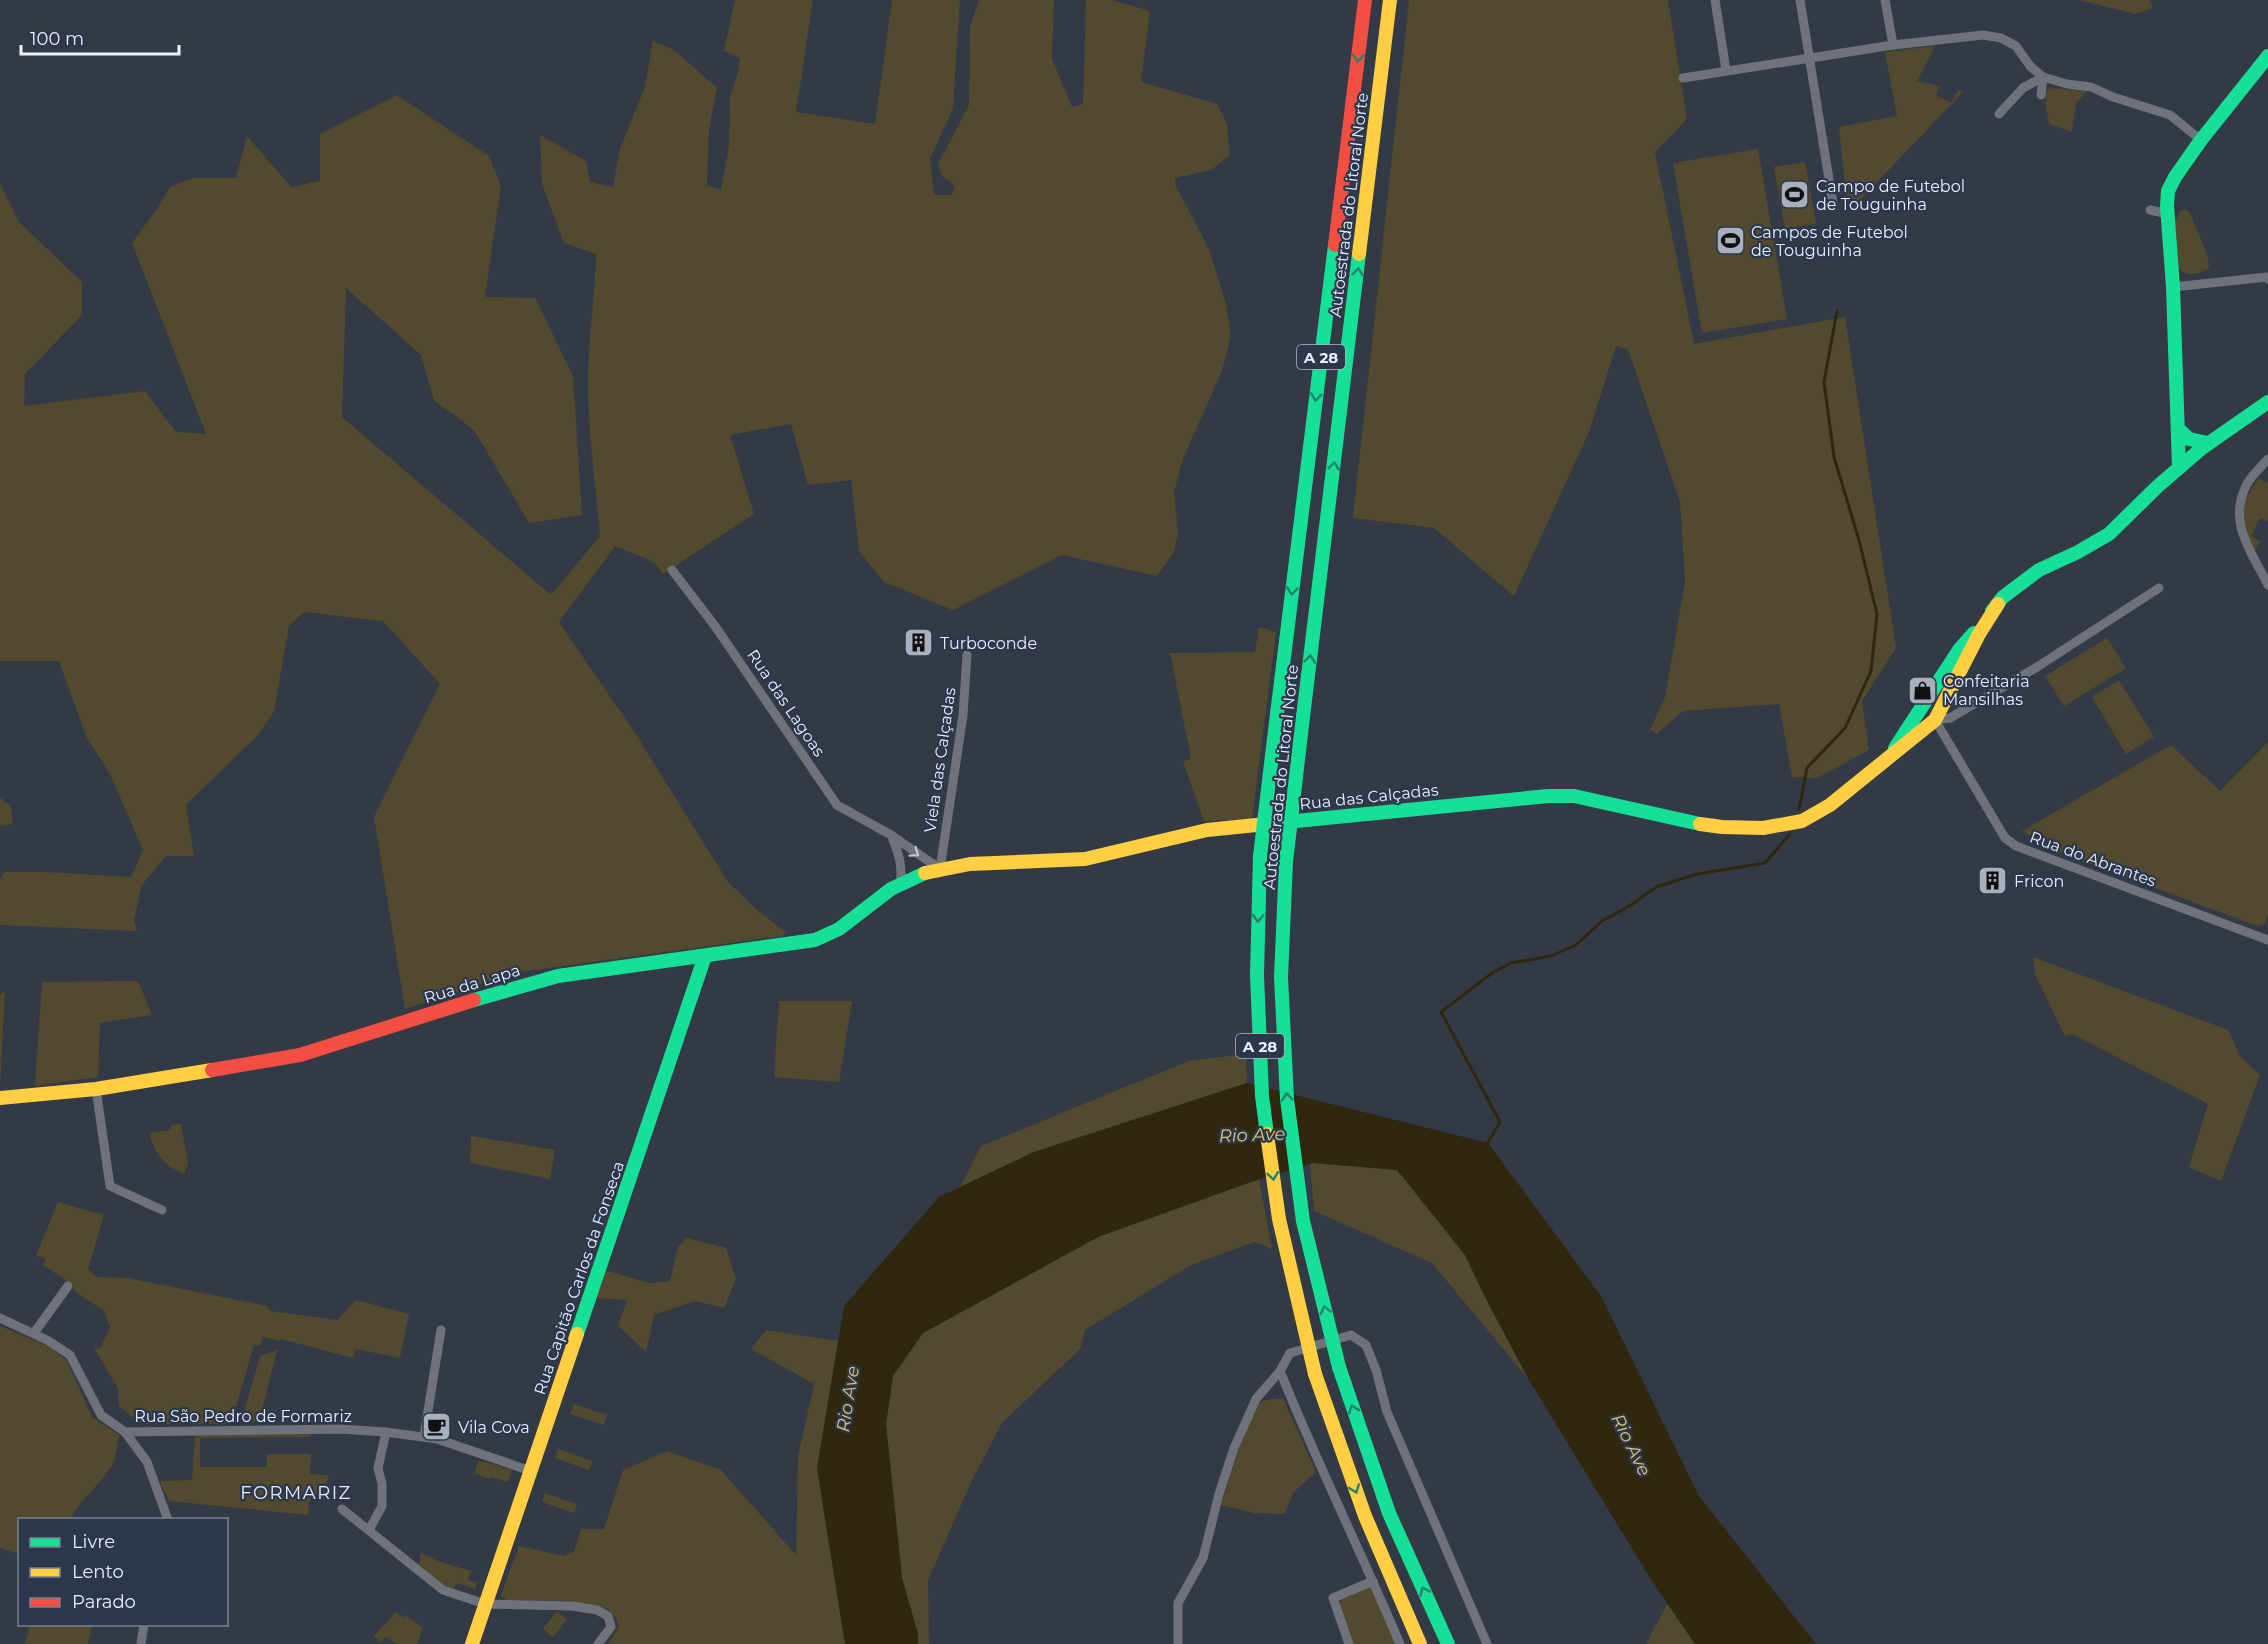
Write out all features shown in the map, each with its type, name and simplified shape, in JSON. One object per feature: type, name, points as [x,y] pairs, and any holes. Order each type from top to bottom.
[{"type":"main road","name":"Autoestrada do Litoral Norte","points":[[1365,0],[1260,856],[1257,975],[1262,1096],[1279,1219],[1315,1374],[1365,1516],[1420,1644]]},
{"type":"main road","name":"Autoestrada do Litoral Norte","points":[[1390,0],[1286,862],[1281,977],[1287,1099],[1304,1221],[1338,1367],[1389,1514],[1448,1644]]},
{"type":"main road","points":[[2179,468],[2168,191],[2200,140],[2268,56]]},
{"type":"main road","points":[[1920,709],[1935,720],[1979,634],[2003,597],[2039,570],[2078,552],[2109,534],[2208,443],[2268,402]]},
{"type":"main road","points":[[2178,429],[2189,439],[2208,443]]},
{"type":"main road","points":[[1888,759],[1959,650],[1998,604]]},
{"type":"main road","name":"Rua das Calçadas","points":[[940,869],[970,864],[1085,859],[1208,830],[1548,796],[1574,796],[1677,820],[1722,827],[1763,828],[1802,821],[1830,805],[1935,720]]},
{"type":"main road","name":"Rua da Lapa","points":[[0,1098],[96,1089],[300,1054],[495,993],[558,976],[815,940],[839,929],[891,889],[922,874],[940,869]]},
{"type":"main road","name":"Rua Capitão Carlos da Fonseca","points":[[472,1644],[705,956]]},
{"type":"street","points":[[1715,0],[1726,70]]},
{"type":"street","points":[[1800,0],[1833,204]]},
{"type":"street","points":[[1886,0],[1893,45]]},
{"type":"street","points":[[1683,78],[1726,70],[1810,60],[1893,45],[1983,35],[2001,38],[2016,46],[2030,66],[2043,77],[2067,84],[2091,87],[2113,97],[2170,115],[2200,140]]},
{"type":"street","points":[[2041,94],[2043,77]]},
{"type":"street","points":[[1999,114],[2023,88],[2043,77]]},
{"type":"street","points":[[2150,210],[2168,213]]},
{"type":"street","points":[[2173,287],[2267,276],[2268,279]]},
{"type":"street","points":[[2268,459],[2247,483],[2239,507],[2239,528],[2268,585]]},
{"type":"street","name":"Rua das Lagoas","points":[[672,570],[715,626],[837,805],[891,835],[940,869]]},
{"type":"street","points":[[1935,720],[1950,718],[2037,667],[2159,588]]},
{"type":"street","name":"Viela das Calçadas","points":[[940,869],[963,716],[967,655]]},
{"type":"street","name":"Rua do Abrantes","points":[[1935,720],[2005,838],[2016,846],[2266,939]]},
{"type":"street","points":[[891,835],[902,869],[900,885]]},
{"type":"street","points":[[2266,939],[2268,927]]},
{"type":"street","points":[[96,1089],[110,1186],[162,1210]]},
{"type":"street","points":[[34,1334],[68,1286]]},
{"type":"street","name":"Rua São Pedro de Formariz","points":[[0,1318],[34,1334],[69,1355],[100,1415],[125,1432],[340,1429],[386,1432],[437,1439],[531,1471]]},
{"type":"street","points":[[424,1436],[441,1330]]},
{"type":"street","points":[[1178,1644],[1178,1603],[1203,1558],[1219,1494],[1234,1448],[1256,1399],[1280,1371],[1290,1353],[1351,1335],[1366,1345],[1376,1370],[1387,1412],[1487,1644]]},
{"type":"street","points":[[1280,1371],[1311,1449],[1400,1644]]},
{"type":"street","points":[[125,1432],[147,1462],[167,1518]]},
{"type":"street","points":[[138,1449],[138,1443],[149,1432]]},
{"type":"street","points":[[369,1530],[382,1506],[382,1484],[378,1468],[386,1432]]},
{"type":"street","points":[[342,1509],[443,1590],[485,1605],[572,1606],[597,1610],[608,1616],[611,1627],[598,1644]]},
{"type":"street","points":[[1349,1644],[1333,1598],[1373,1581]]},
{"type":"street","points":[[141,1644],[144,1626]]},
{"type":"shaded area","points":[[735,0],[813,0],[796,112],[875,124],[892,0],[960,0],[953,109],[930,158],[934,195],[952,195],[955,186],[942,176],[938,164],[969,105],[970,27],[979,0],[1054,0],[1052,59],[1072,107],[1083,104],[1086,0],[1112,0],[1150,11],[1141,82],[1217,104],[1227,124],[1230,155],[1211,170],[1175,178],[1176,186],[1209,249],[1225,301],[1231,335],[1222,371],[1182,461],[1174,493],[1178,533],[1174,552],[1157,576],[1062,555],[953,610],[884,582],[859,551],[851,480],[808,485],[791,424],[730,435],[754,514],[663,574],[654,562],[615,546],[559,622],[637,736],[728,882],[756,909],[787,933],[782,936],[519,972],[405,1009],[374,817],[440,684],[383,621],[304,612],[289,626],[274,711],[258,735],[186,805],[194,856],[166,856],[141,886],[134,921],[137,931],[0,925],[0,879],[4,872],[131,877],[143,850],[111,776],[86,736],[59,661],[0,661],[0,184],[19,222],[82,282],[82,315],[25,374],[24,406],[145,391],[176,432],[206,434],[132,243],[170,187],[192,178],[236,178],[247,136],[291,187],[320,181],[320,134],[397,95],[489,156],[501,186],[485,297],[535,298],[573,376],[582,515],[529,523],[474,430],[434,400],[421,355],[346,288],[342,417],[551,595],[600,536],[588,392],[596,254],[564,243],[542,184],[540,135],[586,161],[590,182],[613,187],[620,149],[645,87],[653,41],[674,50],[717,88],[709,129],[707,185],[721,190],[729,146],[730,96],[740,58],[724,51]]},
{"type":"shaded area","points":[[1409,0],[1668,0],[1687,119],[1655,152],[1694,344],[1845,317],[1896,648],[1862,701],[1869,750],[1817,778],[1792,777],[1779,704],[1683,711],[1657,734],[1650,730],[1665,697],[1685,582],[1680,502],[1628,349],[1616,346],[1589,432],[1514,596],[1434,528],[1353,518]]},
{"type":"shaded area","points":[[2079,0],[2149,0],[2153,8],[2136,14]]},
{"type":"shaded area","points":[[1935,46],[1917,81],[1940,86],[1936,95],[1951,103],[1958,90],[1963,92],[1858,202],[1847,205],[1839,127],[1897,116],[1885,52]]},
{"type":"shaded area","points":[[2050,88],[2087,91],[2076,103],[2072,132],[2049,124],[2044,93]]},
{"type":"shaded area","name":"Campos de Futebol de Touguinha","points":[[1758,149],[1787,319],[1702,333],[1673,163]]},
{"type":"shaded area","name":"Campo de Futebol de Touguinha","points":[[1805,162],[1816,224],[1785,229],[1774,167]]},
{"type":"shaded area","points":[[2181,210],[2190,213],[2208,257],[2209,268],[2196,274],[2188,274],[2177,266],[2175,222]]},
{"type":"shaded area","points":[[2259,478],[2268,483],[2268,521],[2260,518],[2251,536],[2260,541],[2254,552],[2242,526],[2244,501]]},
{"type":"shaded area","points":[[1259,627],[1276,632],[1252,819],[1204,821],[1183,761],[1191,759],[1170,653],[1255,652]]},
{"type":"shaded area","points":[[2107,638],[2126,668],[2064,706],[2045,676]]},
{"type":"shaded area","points":[[2119,680],[2154,737],[2126,754],[2092,697]]},
{"type":"shaded area","points":[[2268,742],[2268,915],[2265,924],[2257,926],[2049,848],[2022,831],[2171,745],[2220,791]]},
{"type":"shaded area","points":[[0,798],[11,806],[13,824],[0,826]]},
{"type":"shaded area","points":[[2033,957],[2228,1030],[2240,1056],[2260,1075],[2221,1181],[2189,1167],[2208,1104],[2072,1034],[2065,1036],[2035,974]]},
{"type":"shaded area","points":[[138,981],[152,1015],[100,1023],[98,1077],[35,1086],[42,982]]},
{"type":"shaded area","points":[[5,991],[0,1087],[0,995]]},
{"type":"shaded area","points":[[779,1001],[852,1001],[839,1082],[774,1077]]},
{"type":"shaded area","points":[[1246,1054],[1247,1083],[1034,1152],[960,1187],[981,1146],[1189,1061]]},
{"type":"shaded area","points":[[181,1124],[188,1163],[184,1174],[161,1158],[154,1147],[150,1133],[171,1130],[171,1125]]},
{"type":"shaded area","points":[[471,1136],[555,1150],[550,1179],[470,1163]]},
{"type":"shaded area","points":[[1310,1164],[1398,1170],[1465,1255],[1529,1380],[1432,1263],[1314,1211]]},
{"type":"shaded area","points":[[1259,1179],[1272,1249],[1254,1242],[1191,1265],[1085,1330],[1080,1349],[1002,1423],[972,1480],[928,1580],[929,1644],[918,1644],[918,1634],[902,1578],[886,1424],[893,1376],[923,1333],[1098,1237]]},
{"type":"shaded area","points":[[58,1202],[104,1215],[88,1269],[97,1277],[128,1278],[267,1306],[270,1311],[337,1320],[356,1300],[409,1314],[400,1358],[356,1349],[353,1358],[281,1339],[280,1341],[263,1337],[260,1345],[254,1345],[231,1424],[145,1424],[119,1406],[118,1388],[94,1348],[100,1349],[110,1327],[104,1311],[73,1290],[74,1286],[43,1265],[46,1259],[36,1256]]},
{"type":"shaded area","points":[[686,1238],[726,1248],[736,1279],[724,1308],[695,1301],[654,1315],[646,1352],[618,1326],[627,1300],[594,1298],[605,1270],[649,1283],[670,1281],[678,1247]]},
{"type":"shaded area","points":[[0,1326],[50,1347],[67,1361],[92,1417],[119,1435],[116,1455],[111,1467],[79,1505],[72,1518],[18,1518],[18,1554],[0,1548]]},
{"type":"shaded area","points":[[766,1330],[838,1341],[817,1468],[845,1644],[608,1644],[619,1626],[609,1609],[571,1601],[507,1600],[501,1595],[519,1546],[564,1556],[574,1551],[581,1529],[604,1529],[623,1470],[667,1451],[721,1470],[796,1555],[798,1456],[814,1384],[751,1349]]},
{"type":"shaded area","points":[[277,1350],[259,1422],[241,1423],[260,1356]]},
{"type":"shaded area","points":[[1283,1398],[1316,1472],[1294,1492],[1284,1514],[1254,1513],[1221,1505],[1244,1435],[1255,1410],[1262,1402]]},
{"type":"shaded area","points":[[574,1404],[607,1415],[604,1425],[570,1414]]},
{"type":"shaded area","points":[[311,1433],[311,1437],[200,1438],[200,1467],[267,1467],[267,1454],[311,1454],[310,1474],[329,1475],[322,1499],[310,1497],[308,1515],[169,1501],[159,1481],[192,1480],[195,1435]]},
{"type":"shaded area","points":[[558,1449],[592,1461],[589,1470],[555,1458]]},
{"type":"shaded area","points":[[479,1460],[512,1470],[508,1482],[474,1473]]},
{"type":"shaded area","points":[[545,1493],[577,1504],[574,1513],[542,1502]]},
{"type":"shaded area","points":[[421,1553],[440,1562],[471,1571],[468,1580],[477,1583],[475,1589],[457,1583],[453,1589],[442,1584],[419,1564]]},
{"type":"shaded area","points":[[1367,1586],[1374,1589],[1397,1644],[1353,1644],[1339,1605],[1345,1595]]},
{"type":"shaded area","points":[[1667,1604],[1695,1644],[1646,1644]]},
{"type":"shaded area","points":[[557,1611],[567,1620],[553,1637],[543,1629]]},
{"type":"shaded area","points":[[396,1612],[403,1618],[406,1615],[423,1628],[417,1644],[396,1644],[385,1637],[381,1642],[374,1636]]},
{"type":"shaded area","points":[[30,1626],[92,1626],[88,1644],[25,1644]]},
{"type":"water","name":"Rio Ave","points":[[1247,1083],[1488,1143],[1601,1296],[1699,1496],[1816,1644],[1695,1644],[1650,1578],[1529,1380],[1465,1255],[1397,1170],[1313,1163],[1251,1182],[1098,1237],[923,1333],[893,1376],[886,1424],[902,1578],[918,1634],[918,1644],[845,1644],[817,1468],[844,1306],[939,1197],[1034,1152]]},
{"type":"waterway","points":[[1799,809],[1807,768],[1845,728],[1871,671],[1877,614],[1859,540],[1834,457],[1824,382],[1837,311]]},
{"type":"waterway","points":[[1487,1144],[1500,1122],[1441,1012],[1492,973],[1511,963],[1551,956],[1576,945],[1602,921],[1631,905],[1656,887],[1697,874],[1765,863],[1789,835]]},
{"type":"traffic: fast","points":[[2179,468],[2168,191],[2201,140],[2268,56]]},
{"type":"traffic: fast","points":[[1277,714],[1335,245]]},
{"type":"traffic: fast","points":[[1303,717],[1359,254]]},
{"type":"traffic: fast","points":[[1992,611],[2003,597],[2039,570],[2078,552],[2109,534],[2158,486],[2202,448],[2268,402]]},
{"type":"traffic: fast","points":[[2178,429],[2189,439],[2208,443]]},
{"type":"traffic: fast","points":[[1895,748],[1959,650],[1974,633]]},
{"type":"traffic: fast","points":[[1267,1134],[1262,1096],[1257,975],[1260,856],[1277,714]]},
{"type":"traffic: fast","points":[[1303,717],[1286,862],[1281,977],[1287,1099],[1303,1221],[1339,1367]]},
{"type":"traffic: fast","points":[[1276,823],[1548,796],[1574,796],[1700,824]]},
{"type":"traffic: fast","points":[[474,1000],[558,976],[815,940],[839,929],[891,889],[925,873]]},
{"type":"traffic: fast","points":[[577,1334],[705,956]]},
{"type":"traffic: fast","points":[[1339,1367],[1389,1513],[1448,1644]]},
{"type":"traffic: slow","points":[[1359,254],[1390,0]]},
{"type":"traffic: slow","points":[[1700,824],[1763,828],[1802,821],[1830,805],[1935,720],[1979,634],[1998,604]]},
{"type":"traffic: slow","points":[[925,873],[970,864],[1085,859],[1207,830],[1276,823]]},
{"type":"traffic: slow","points":[[0,1098],[96,1089],[212,1070]]},
{"type":"traffic: slow","points":[[1267,1134],[1279,1219],[1315,1374]]},
{"type":"traffic: slow","points":[[472,1644],[577,1334]]},
{"type":"traffic: slow","points":[[1315,1374],[1365,1516],[1420,1644]]},
{"type":"traffic: jam","points":[[1335,245],[1365,0]]},
{"type":"traffic: jam","points":[[212,1070],[300,1055],[474,1000]]},
{"type":"place","name":"Campo de Futebol de Touguinha","points":[[1795,195]]},
{"type":"place","name":"Campos de Futebol de Touguinha","points":[[1730,241]]},
{"type":"place","name":"Turboconde","points":[[919,643]]},
{"type":"place","name":"Confeitaria Mansilhas","points":[[1922,690]]},
{"type":"place","name":"Fricon","points":[[1993,881]]},
{"type":"place","name":"Vila Cova","points":[[437,1427]]},
{"type":"district","name":"FORMARIZ","points":[[296,1493]]}]
